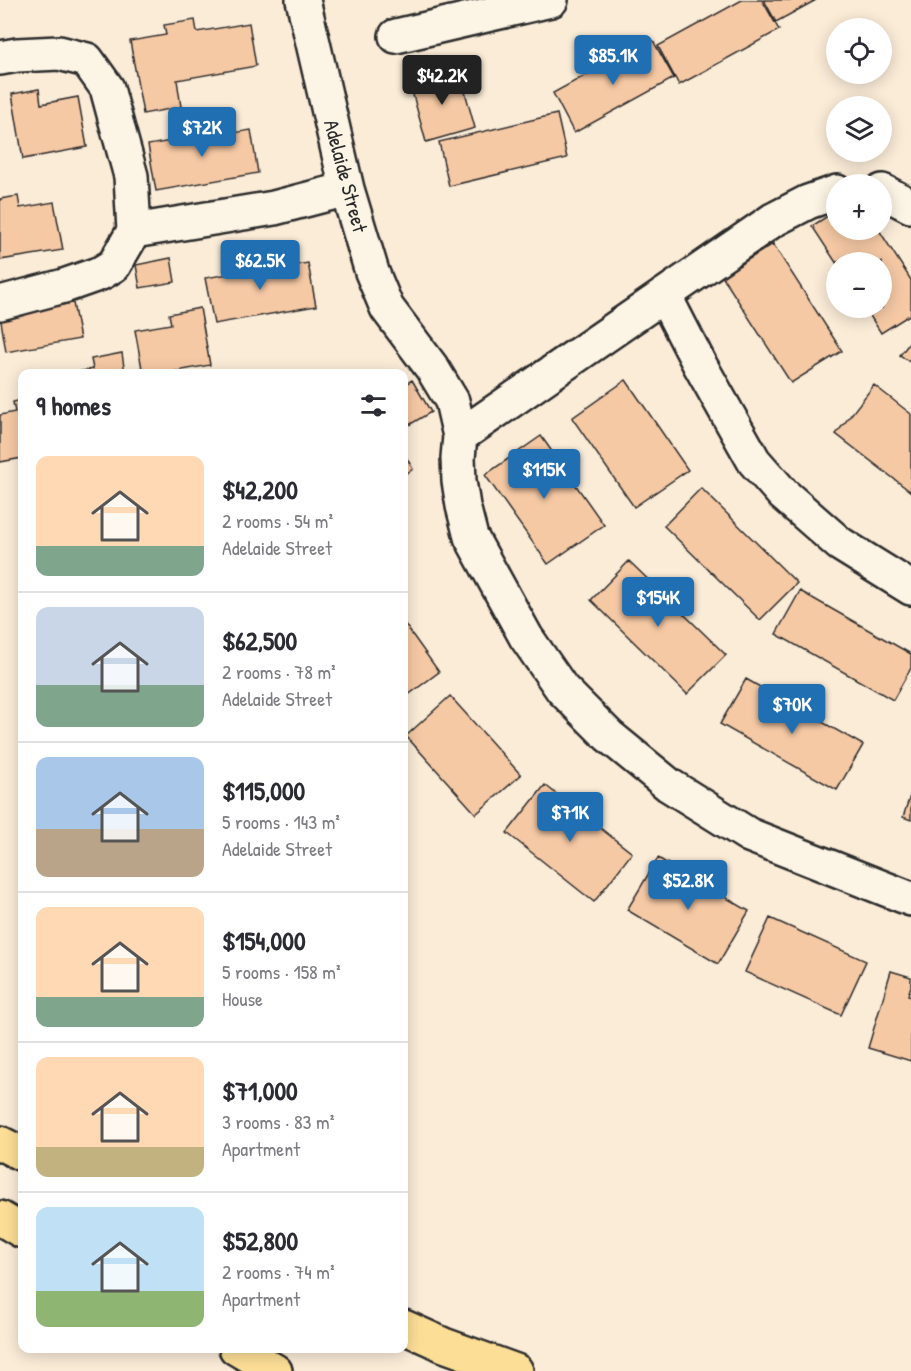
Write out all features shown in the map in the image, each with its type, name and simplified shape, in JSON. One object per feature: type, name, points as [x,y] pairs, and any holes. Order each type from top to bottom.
[{"type":"highway","points":[[0,1143],[18,1152]]},
{"type":"highway","points":[[0,1218],[18,1228]]},
{"type":"highway","points":[[408,1329],[444,1345],[516,1371]]},
{"type":"highway","points":[[244,1353],[275,1371]]},
{"type":"street","name":"Adelaide Street","points":[[303,0],[347,189],[372,272],[387,308],[432,368],[452,401],[460,436],[459,481],[471,537],[526,637],[562,689],[609,736],[669,785],[749,835],[911,899]]},
{"type":"street","points":[[396,36],[551,0]]},
{"type":"street","points":[[0,58],[59,53],[87,60],[106,88],[131,176],[134,231],[114,265],[101,273],[64,286],[0,303]]},
{"type":"street","points":[[134,231],[274,208],[347,189]]},
{"type":"street","points":[[460,436],[773,220],[808,202],[826,196]]},
{"type":"street","points":[[892,196],[911,206]]},
{"type":"street","points":[[664,294],[700,365],[754,461],[783,494],[840,544],[911,588]]},
{"type":"building","points":[[742,0],[762,0],[779,30],[679,85],[658,46]]},
{"type":"building","points":[[764,0],[816,0],[776,22]]},
{"type":"building","points":[[195,20],[197,32],[249,23],[256,66],[177,80],[181,107],[143,114],[130,41],[166,35],[164,25]]},
{"type":"building","points":[[652,39],[674,78],[574,133],[553,93]]},
{"type":"building","points":[[459,70],[475,128],[426,142],[410,84]]},
{"type":"building","points":[[39,89],[41,104],[78,97],[87,147],[23,159],[12,94]]},
{"type":"building","points":[[557,114],[567,158],[449,186],[439,142]]},
{"type":"building","points":[[213,123],[215,136],[251,130],[258,173],[156,191],[148,145],[183,139],[182,129]]},
{"type":"building","points":[[18,196],[20,208],[54,202],[63,250],[0,260],[0,199]]},
{"type":"building","points":[[826,217],[826,240],[885,240],[911,280],[911,314],[881,333],[871,318],[892,318],[892,252],[829,252],[812,226]]},
{"type":"building","points":[[773,244],[842,351],[791,383],[722,276]]},
{"type":"building","points":[[270,256],[272,269],[308,263],[316,306],[214,324],[205,278],[241,272],[239,262]]},
{"type":"building","points":[[171,258],[175,282],[140,288],[136,265]]},
{"type":"building","points":[[73,303],[80,339],[6,352],[0,315]]},
{"type":"building","points":[[200,308],[210,365],[188,369],[142,369],[135,330],[171,324],[169,314]]},
{"type":"building","points":[[911,341],[911,363],[900,355]]},
{"type":"building","points":[[122,353],[124,369],[93,369],[91,359]]},
{"type":"building","points":[[412,380],[431,412],[408,426],[408,382]]},
{"type":"building","points":[[626,380],[688,470],[634,507],[572,418]]},
{"type":"building","points":[[874,385],[911,414],[911,492],[836,434]]},
{"type":"building","points":[[18,401],[18,459],[0,462],[0,415],[15,412],[13,402]]},
{"type":"building","points":[[541,436],[604,525],[548,564],[485,475]]},
{"type":"building","points":[[408,460],[413,469],[408,472]]},
{"type":"building","points":[[701,488],[797,583],[760,620],[664,526]]},
{"type":"building","points":[[629,561],[726,655],[687,694],[591,600]]},
{"type":"building","points":[[800,591],[911,654],[911,668],[893,700],[776,634]]},
{"type":"building","points":[[408,629],[439,672],[408,695]]},
{"type":"building","points":[[746,679],[863,745],[837,790],[720,724]]},
{"type":"building","points":[[450,696],[521,775],[476,814],[408,738],[408,734]]},
{"type":"building","points":[[545,785],[632,853],[594,902],[507,833]]},
{"type":"building","points":[[911,793],[911,820],[903,817]]},
{"type":"building","points":[[658,858],[749,911],[718,964],[627,910]]},
{"type":"building","points":[[770,918],[866,961],[841,1015],[745,972]]},
{"type":"building","points":[[891,971],[911,977],[908,995],[911,996],[911,1061],[868,1048]]}]
